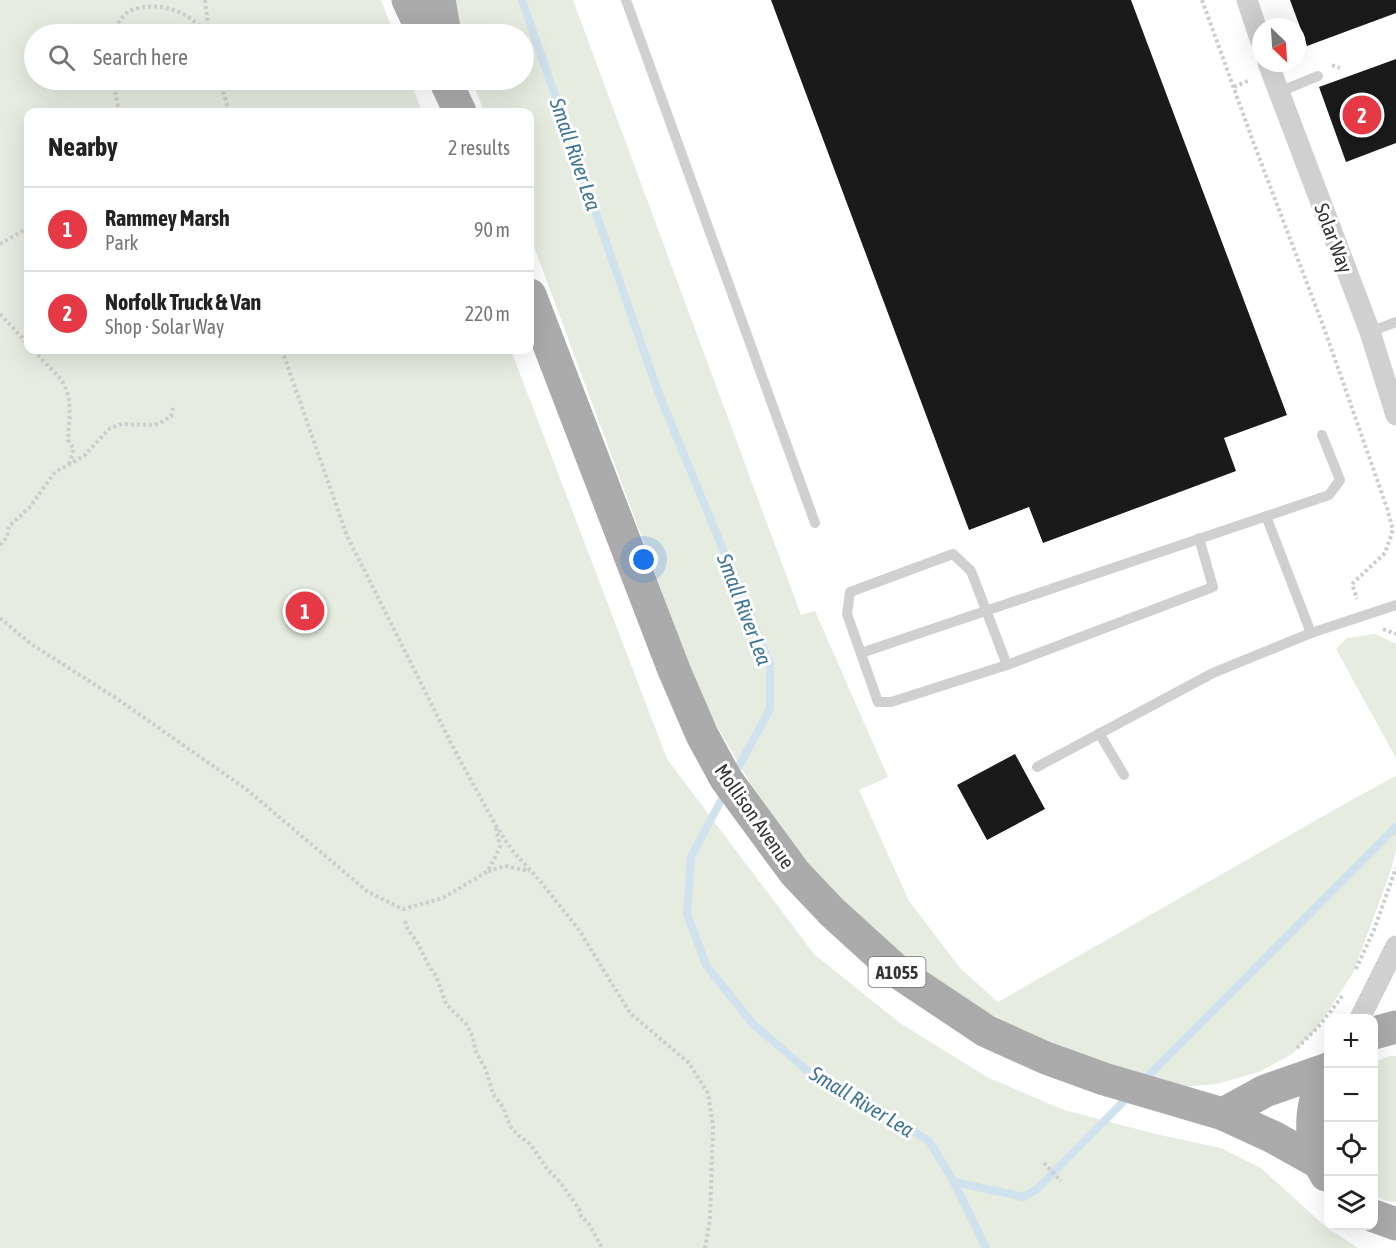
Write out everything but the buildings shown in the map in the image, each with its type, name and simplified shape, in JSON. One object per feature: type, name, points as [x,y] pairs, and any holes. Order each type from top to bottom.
[{"type":"main road","points":[[408,0],[419,24]]},
{"type":"main road","points":[[439,0],[443,24]]},
{"type":"main road","name":"Mollison Avenue","points":[[534,304],[674,670],[702,735],[740,798],[795,873],[832,912],[899,973],[986,1031],[1046,1058],[1104,1079],[1222,1114],[1273,1137],[1323,1170]]},
{"type":"main road","points":[[1378,1032],[1396,1027]]},
{"type":"main road","name":"Mollison Avenue","points":[[1222,1114],[1265,1091],[1324,1071]]},
{"type":"main road","name":"Mollison Avenue","points":[[1323,1170],[1312,1119],[1324,1077]]},
{"type":"main road","points":[[1378,1217],[1396,1224]]},
{"type":"street","points":[[1247,0],[1253,18]]},
{"type":"street","name":"Solar Way","points":[[1271,72],[1370,332],[1396,415]]},
{"type":"street","points":[[1362,1014],[1396,946]]},
{"type":"lane","points":[[626,0],[815,523]]},
{"type":"lane","points":[[1279,92],[1318,76]]},
{"type":"lane","points":[[1370,332],[1396,322]]},
{"type":"lane","points":[[861,653],[1329,495],[1340,480],[1322,435]]},
{"type":"lane","points":[[1266,516],[1311,633]]},
{"type":"lane","points":[[1007,665],[971,571],[953,555],[850,592],[847,614],[878,702],[891,702],[1007,665],[1213,586],[1199,538]]},
{"type":"lane","points":[[1037,767],[1214,673],[1311,633],[1396,604]]},
{"type":"lane","points":[[1099,733],[1124,775]]},
{"type":"path","points":[[205,0],[207,24]]},
{"type":"path","points":[[1202,0],[1324,328],[1387,508],[1393,530],[1385,553],[1352,584],[1367,631],[1386,629],[1396,633]]},
{"type":"path","points":[[118,24],[122,17],[134,7],[148,2],[162,1],[174,5],[198,24]]},
{"type":"path","points":[[1234,87],[1250,80]]},
{"type":"path","points":[[115,90],[118,108]]},
{"type":"path","points":[[223,90],[228,108]]},
{"type":"path","points":[[0,244],[24,230]]},
{"type":"path","points":[[0,314],[24,340]]},
{"type":"path","points":[[37,354],[59,377],[70,397],[68,440],[74,449],[69,464]]},
{"type":"path","points":[[283,354],[347,536],[455,751],[495,824],[511,849],[579,930],[630,1013],[689,1063],[708,1093],[713,1126],[710,1219],[705,1248]]},
{"type":"path","points":[[0,545],[7,537],[9,526],[29,508],[51,476],[84,456],[110,428],[122,424],[153,425],[160,423],[171,416],[173,408]]},
{"type":"path","points":[[0,618],[31,644],[116,698],[246,789],[368,892],[403,909],[443,898],[488,871],[505,866],[531,871]]},
{"type":"path","points":[[488,871],[500,847],[495,824]]},
{"type":"path","points":[[1354,973],[1374,930],[1396,868]]},
{"type":"path","points":[[405,921],[408,930],[436,976],[446,1004],[466,1024],[480,1061],[486,1070],[493,1094],[502,1107],[510,1126],[530,1144],[548,1170],[560,1182],[579,1209],[581,1216],[589,1224],[602,1248]]},
{"type":"path","points":[[1293,1053],[1321,1024],[1344,994]]},
{"type":"path","points":[[1044,1163],[1061,1181]]},
{"type":"shaded area","points":[[0,0],[381,0],[390,24],[24,24],[24,90],[414,90],[420,108],[24,108],[24,354],[513,354],[667,759],[814,954],[900,1023],[987,1077],[1064,1110],[1221,1148],[1261,1168],[1324,1225],[1324,1230],[1331,1230],[1358,1248],[0,1248]]},
{"type":"shaded area","points":[[444,0],[573,0],[801,615],[815,611],[888,777],[859,790],[909,901],[960,968],[998,1002],[1396,776],[1396,851],[1353,973],[1316,1029],[1292,1054],[1259,1072],[1217,1084],[1183,1087],[1091,1060],[965,1003],[876,936],[807,866],[754,790],[711,716],[684,651],[534,247],[534,108],[482,108],[476,90],[534,90],[534,24],[452,24]]},
{"type":"shaded area","points":[[1375,634],[1396,644],[1396,758],[1336,649],[1347,638]]},
{"type":"shaded area","points":[[1396,1056],[1396,1202],[1378,1198],[1378,1060]]},
{"type":"waterway","name":"Small River Lea","points":[[522,0],[530,24]]},
{"type":"waterway","name":"Small River Lea","points":[[534,35],[657,389],[770,664],[770,709],[734,775]]},
{"type":"waterway","name":"Small River Lea","points":[[726,791],[691,857],[687,914],[706,965],[753,1024],[816,1078],[872,1104],[929,1141],[954,1182],[986,1248]]},
{"type":"waterway","points":[[1143,1081],[1396,827]]},
{"type":"waterway","points":[[954,1182],[1024,1197],[1037,1189],[1129,1096]]},
{"type":"place","name":"Norfolk Truck & Van","points":[[1362,115]]},
{"type":"place","name":"Rammey Marsh","points":[[305,611]]}]
